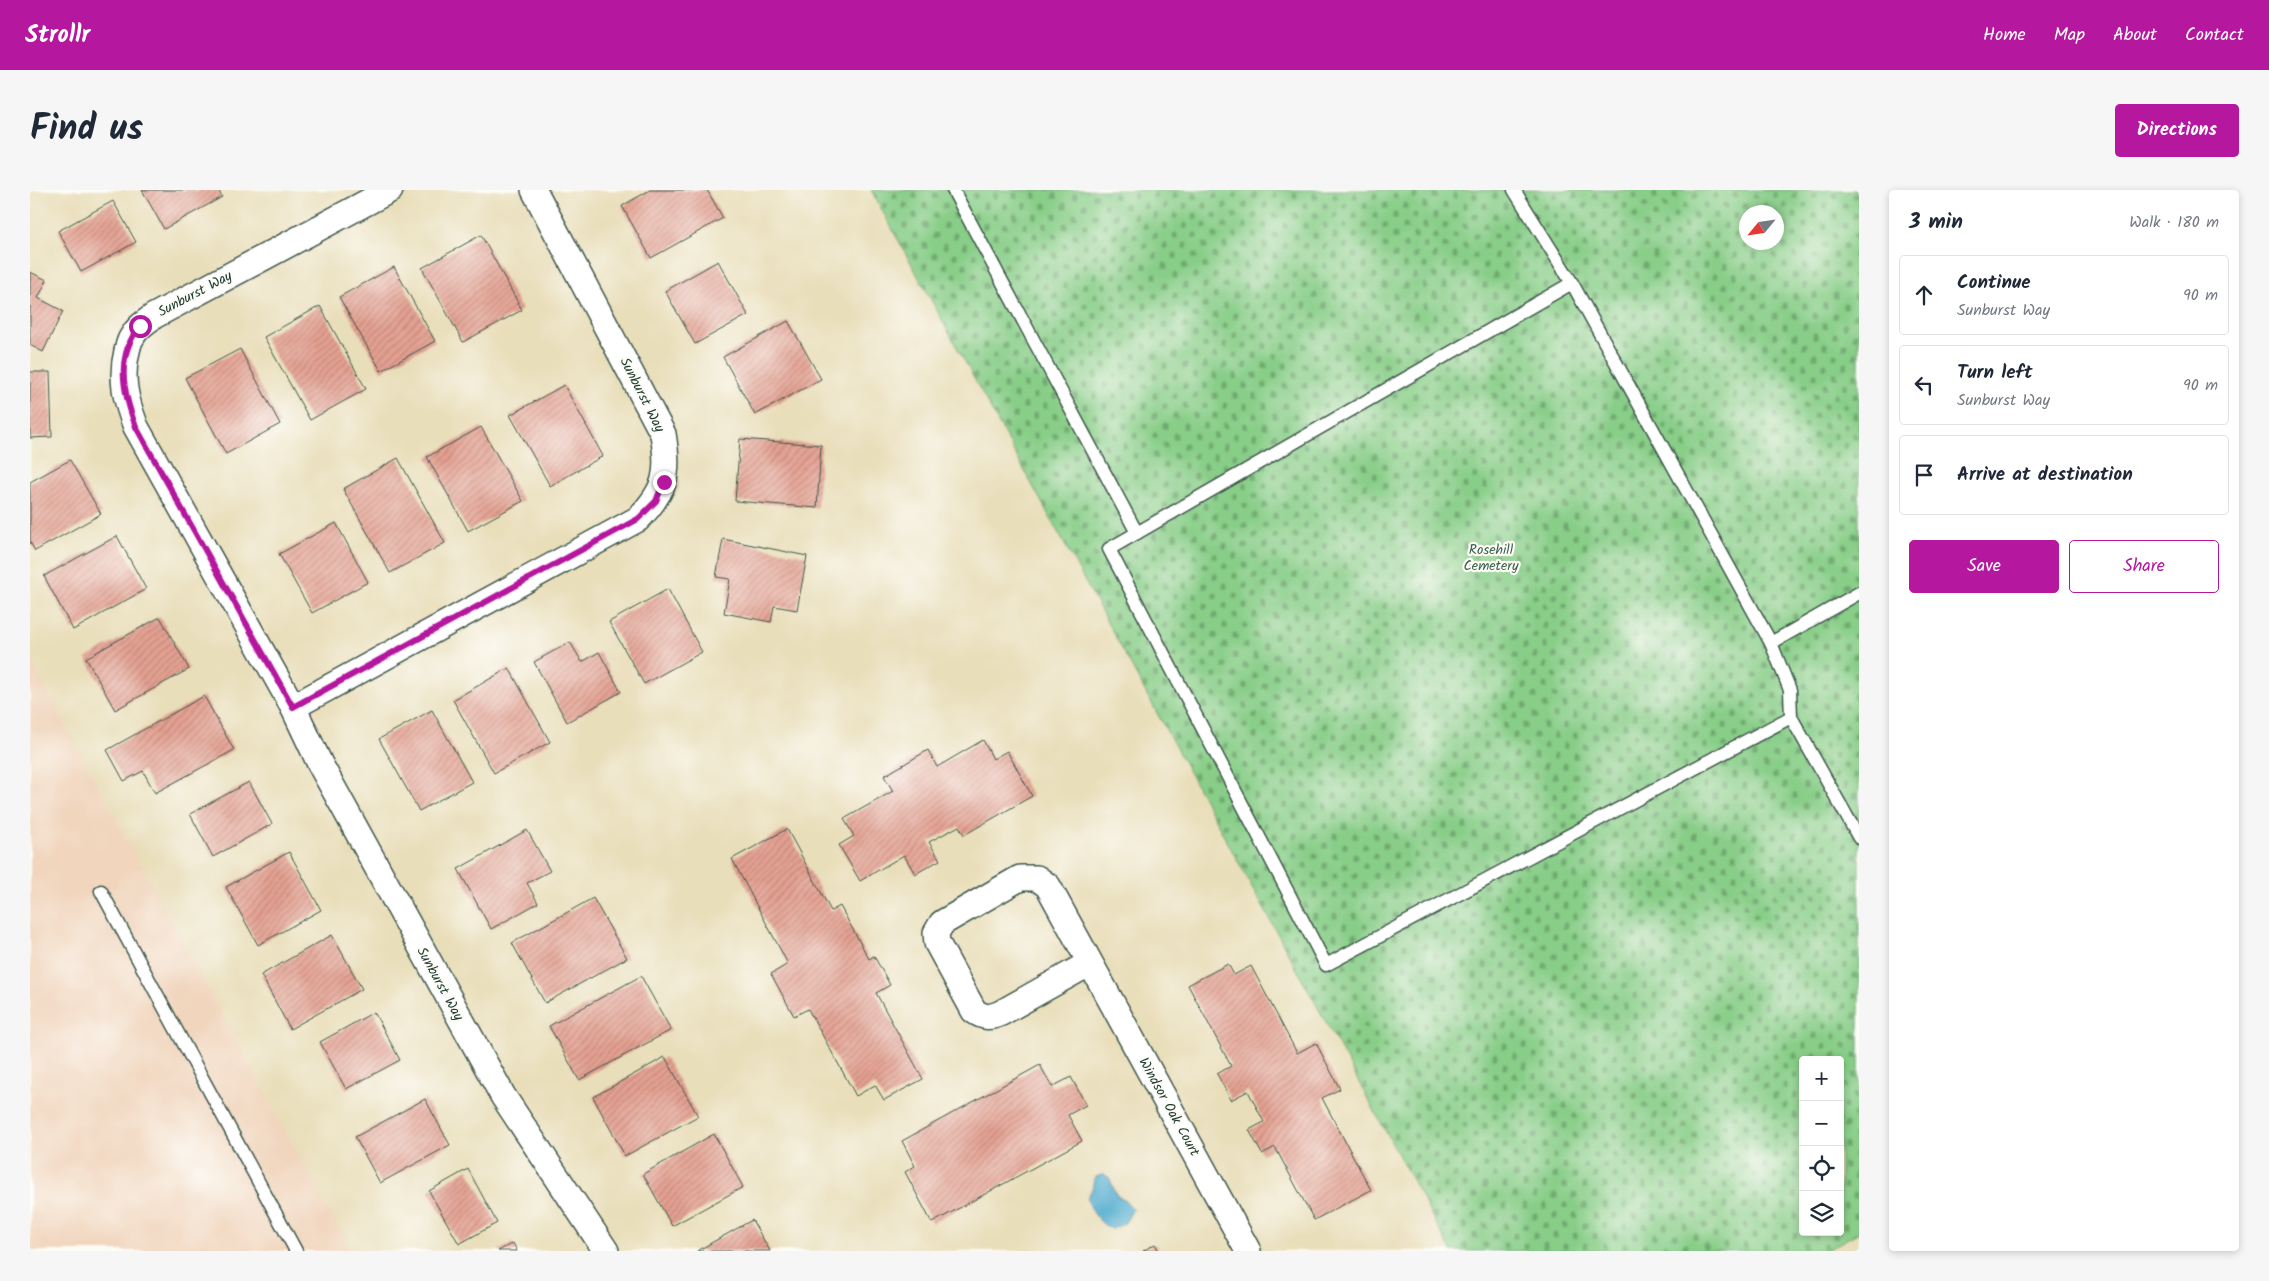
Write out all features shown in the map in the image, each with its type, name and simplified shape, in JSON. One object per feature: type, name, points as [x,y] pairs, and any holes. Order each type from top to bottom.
[{"type":"street","name":"Sunburst Way","points":[[390,190],[154,316],[140,326],[130,338],[125,358],[123,379],[126,402],[136,427],[293,707],[320,764],[503,1096],[606,1251]]},
{"type":"street","name":"Sunburst Way","points":[[293,707],[638,519],[656,501],[664,482],[668,460],[663,434],[534,190]]},
{"type":"street","name":"Windsor Oak Court","points":[[1090,963],[991,1018],[974,1012],[937,943],[936,933],[942,922],[1020,878],[1037,878],[1048,886],[1248,1251]]},
{"type":"lane","points":[[953,190],[1137,533]]},
{"type":"lane","points":[[1518,191],[1572,283],[1771,643],[1790,690],[1791,717],[1859,838]]},
{"type":"lane","points":[[1572,283],[1109,549],[1326,965],[1791,717]]},
{"type":"lane","points":[[1771,643],[1859,593]]},
{"type":"lane","points":[[101,890],[296,1251]]},
{"type":"shaded area","points":[[30,660],[351,1251],[30,1251]]},
{"type":"green space","name":"Rosehill Cemetery","points":[[871,190],[1859,190],[1859,1232],[1825,1251],[1451,1251]]},
{"type":"water","points":[[1103,1174],[1109,1177],[1117,1196],[1124,1199],[1133,1209],[1125,1223],[1112,1229],[1103,1224],[1096,1216],[1087,1198],[1092,1189],[1094,1178]]},
{"type":"building","points":[[142,190],[218,190],[222,197],[164,229]]},
{"type":"building","points":[[650,190],[707,190],[723,218],[651,258],[622,206]]},
{"type":"building","points":[[113,201],[136,242],[81,272],[58,231]]},
{"type":"building","points":[[481,235],[522,310],[463,342],[422,268]]},
{"type":"building","points":[[718,261],[748,315],[695,344],[665,291]]},
{"type":"building","points":[[394,267],[435,341],[381,371],[339,297]]},
{"type":"building","points":[[30,272],[47,280],[38,298],[63,311],[43,352],[30,345]]},
{"type":"building","points":[[320,306],[366,389],[310,420],[264,337]]},
{"type":"building","points":[[788,321],[821,379],[755,415],[723,357]]},
{"type":"building","points":[[240,349],[280,424],[226,454],[185,378]]},
{"type":"building","points":[[30,372],[50,372],[52,437],[30,438]]},
{"type":"building","points":[[564,385],[603,456],[550,486],[510,415]]},
{"type":"building","points":[[481,427],[523,501],[468,531],[427,457]]},
{"type":"building","points":[[740,439],[821,445],[817,508],[735,501]]},
{"type":"building","points":[[398,458],[445,543],[390,573],[343,489]]},
{"type":"building","points":[[70,460],[101,514],[35,551],[30,542],[30,482]]},
{"type":"building","points":[[336,523],[368,582],[312,613],[279,554]]},
{"type":"building","points":[[117,536],[146,589],[73,630],[44,576]]},
{"type":"building","points":[[723,539],[807,556],[797,610],[774,606],[771,622],[724,613],[730,579],[716,577]]},
{"type":"building","points":[[668,589],[702,652],[644,684],[609,622]]},
{"type":"building","points":[[160,617],[189,669],[115,710],[86,658]]},
{"type":"building","points":[[570,642],[582,662],[599,652],[621,692],[567,722],[534,662]]},
{"type":"building","points":[[509,668],[550,742],[494,773],[453,700]]},
{"type":"building","points":[[204,696],[234,750],[155,793],[143,771],[124,781],[107,750]]},
{"type":"building","points":[[432,710],[472,782],[419,811],[379,739]]},
{"type":"building","points":[[983,740],[993,759],[1007,751],[1032,796],[964,835],[959,826],[929,842],[940,860],[915,874],[904,855],[860,881],[839,845],[854,836],[844,819],[893,791],[884,776],[928,750],[937,767]]},
{"type":"building","points":[[249,782],[272,824],[213,857],[190,814]]},
{"type":"building","points":[[787,829],[831,911],[840,906],[869,959],[874,956],[890,985],[876,993],[923,1079],[884,1100],[875,1085],[856,1096],[808,1009],[794,1016],[771,974],[788,964],[732,859]]},
{"type":"building","points":[[527,830],[550,871],[527,883],[538,903],[491,929],[458,869]]},
{"type":"building","points":[[289,852],[321,910],[258,945],[226,887]]},
{"type":"building","points":[[593,898],[627,958],[545,1003],[512,943]]},
{"type":"building","points":[[332,935],[362,989],[290,1029],[261,975]]},
{"type":"building","points":[[1228,964],[1234,975],[1251,966],[1297,1053],[1316,1043],[1340,1089],[1322,1098],[1371,1190],[1314,1220],[1275,1147],[1262,1154],[1249,1130],[1264,1122],[1248,1091],[1231,1100],[1217,1074],[1231,1066],[1188,985]]},
{"type":"building","points":[[641,976],[671,1030],[579,1080],[549,1026]]},
{"type":"building","points":[[374,1012],[400,1060],[346,1089],[320,1042]]},
{"type":"building","points":[[665,1057],[698,1116],[625,1156],[593,1097]]},
{"type":"building","points":[[1040,1065],[1052,1087],[1071,1077],[1086,1105],[1068,1115],[1082,1141],[932,1223],[905,1172],[915,1166],[902,1141]]},
{"type":"building","points":[[425,1099],[450,1145],[380,1183],[355,1137]]},
{"type":"building","points":[[714,1134],[743,1187],[672,1226],[643,1174]]},
{"type":"building","points":[[468,1169],[497,1223],[459,1244],[429,1191]]},
{"type":"building","points":[[752,1220],[770,1251],[697,1251]]},
{"type":"building","points":[[513,1243],[517,1251],[498,1251]]},
{"type":"building","points":[[1155,1244],[1159,1251],[1143,1251]]},
{"type":"route","points":[[140,326],[130,338],[125,358],[123,379],[126,402],[136,427],[293,707],[638,519],[656,501],[664,482]]}]
